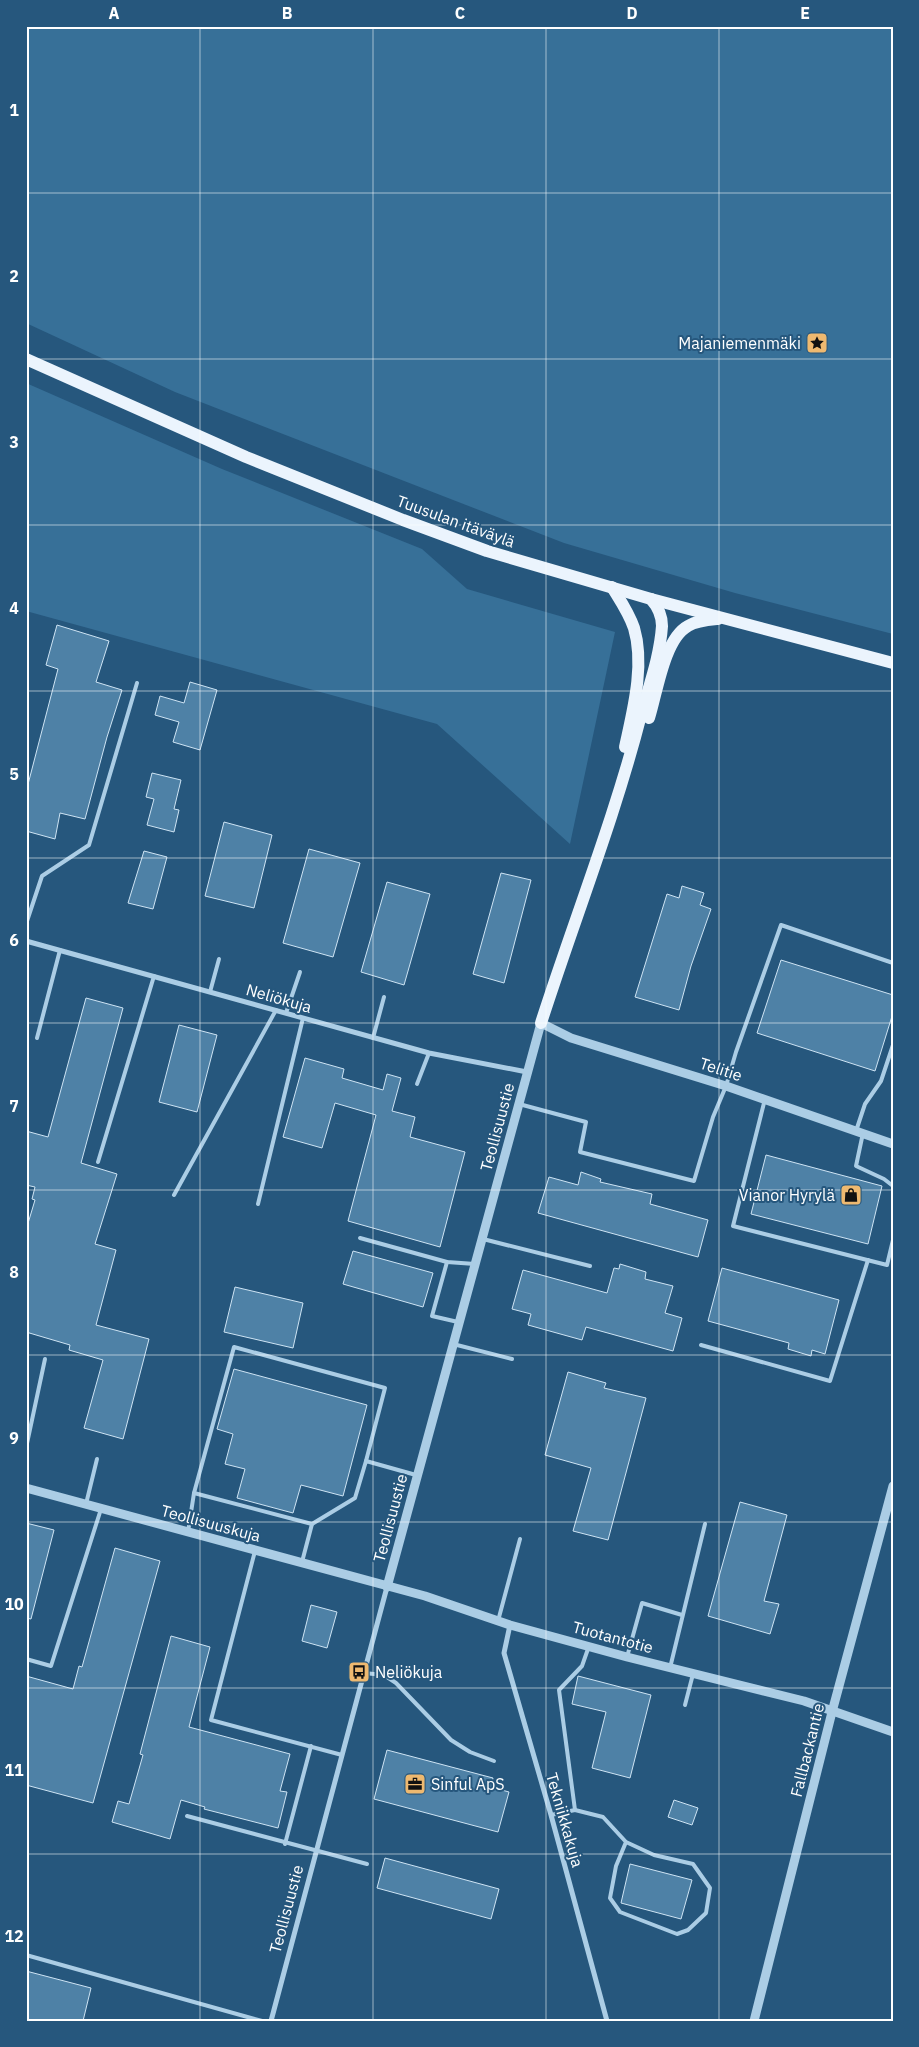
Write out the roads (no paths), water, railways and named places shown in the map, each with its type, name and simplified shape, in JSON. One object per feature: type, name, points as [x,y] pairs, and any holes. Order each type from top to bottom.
[{"type":"main road","name":"Tuusulan itäväylä","points":[[26,359],[246,457],[403,520],[487,551],[651,598],[893,663]]},
{"type":"main road","points":[[610,820],[613,794],[629,726],[637,667],[634,629],[612,587]]},
{"type":"main road","points":[[541,1023],[624,783],[658,650],[662,624],[658,607],[651,598]]},
{"type":"main road","points":[[610,820],[629,784],[671,646],[680,632],[688,626],[701,621],[725,618]]},
{"type":"street","name":"Neliökuja","points":[[26,941],[428,1053],[527,1072]]},
{"type":"street","name":"Teollisuustie","points":[[271,2021],[388,1587],[416,1475],[483,1239],[541,1023]]},
{"type":"street","name":"Telitie","points":[[541,1023],[571,1038],[726,1086],[893,1144]]},
{"type":"street","name":"Fallbackantie","points":[[754,2021],[832,1712],[893,1486]]},
{"type":"street","name":"Teollisuuskuja","points":[[26,1488],[388,1587]]},
{"type":"street","name":"Tuotantotie","points":[[388,1587],[425,1596],[498,1622],[627,1657],[804,1701],[893,1732]]},
{"type":"street","name":"Tekniikkakuja","points":[[510,1625],[504,1653],[551,1815],[607,2021]]},
{"type":"lane","points":[[26,924],[42,876],[89,845],[137,683]]},
{"type":"lane","points":[[519,1104],[586,1122],[580,1152],[694,1181],[713,1117],[726,1086],[781,924],[893,963]]},
{"type":"lane","points":[[36,1038],[60,950]]},
{"type":"lane","points":[[210,992],[219,959]]},
{"type":"lane","points":[[286,1013],[300,972]]},
{"type":"lane","points":[[98,1162],[154,976]]},
{"type":"lane","points":[[373,1038],[384,998]]},
{"type":"lane","points":[[174,1195],[276,1010]]},
{"type":"lane","points":[[258,1204],[303,1018]]},
{"type":"lane","points":[[893,1045],[881,1081],[865,1104],[859,1132],[856,1166],[884,1179],[893,1186]]},
{"type":"lane","points":[[417,1084],[428,1053]]},
{"type":"lane","points":[[765,1099],[733,1226],[887,1265],[893,1240]]},
{"type":"lane","points":[[360,1238],[447,1262],[475,1264]]},
{"type":"lane","points":[[483,1239],[590,1266]]},
{"type":"lane","points":[[701,1345],[830,1381],[868,1260]]},
{"type":"lane","points":[[447,1262],[432,1316],[458,1322]]},
{"type":"lane","points":[[453,1344],[512,1359]]},
{"type":"lane","points":[[188,1532],[194,1493],[234,1347],[385,1388],[355,1498],[312,1524],[302,1562]]},
{"type":"lane","points":[[26,1448],[45,1359]]},
{"type":"lane","points":[[86,1504],[96,1459]]},
{"type":"lane","points":[[366,1461],[416,1475]]},
{"type":"lane","points":[[194,1493],[312,1524]]},
{"type":"lane","points":[[26,1659],[51,1666],[101,1509]]},
{"type":"lane","points":[[670,1668],[705,1524]]},
{"type":"lane","points":[[498,1622],[520,1539]]},
{"type":"lane","points":[[255,1550],[211,1720],[342,1756]]},
{"type":"lane","points":[[627,1657],[642,1603],[682,1615]]},
{"type":"lane","points":[[574,1810],[558,1690],[582,1666],[589,1646]]},
{"type":"lane","points":[[364,1673],[384,1675],[396,1683],[451,1740],[470,1752],[494,1761]]},
{"type":"lane","points":[[685,1705],[693,1674]]},
{"type":"lane","points":[[285,1844],[311,1746]]},
{"type":"lane","points":[[551,1815],[574,1810],[603,1817],[626,1842],[654,1855],[693,1864],[710,1888],[706,1913],[688,1930],[677,1934],[620,1912],[610,1898],[616,1866],[626,1842]]},
{"type":"lane","points":[[186,1816],[285,1844],[317,1850],[367,1864]]},
{"type":"lane","points":[[26,1955],[262,2021]]},
{"type":"place","name":"Majaniemenmäki","points":[[817,343]]},
{"type":"place","name":"Vianor Hyrylä","points":[[851,1195]]},
{"type":"place","name":"Neliökuja","points":[[359,1672]]},
{"type":"place","name":"Sinful ApS","points":[[415,1784]]}]
